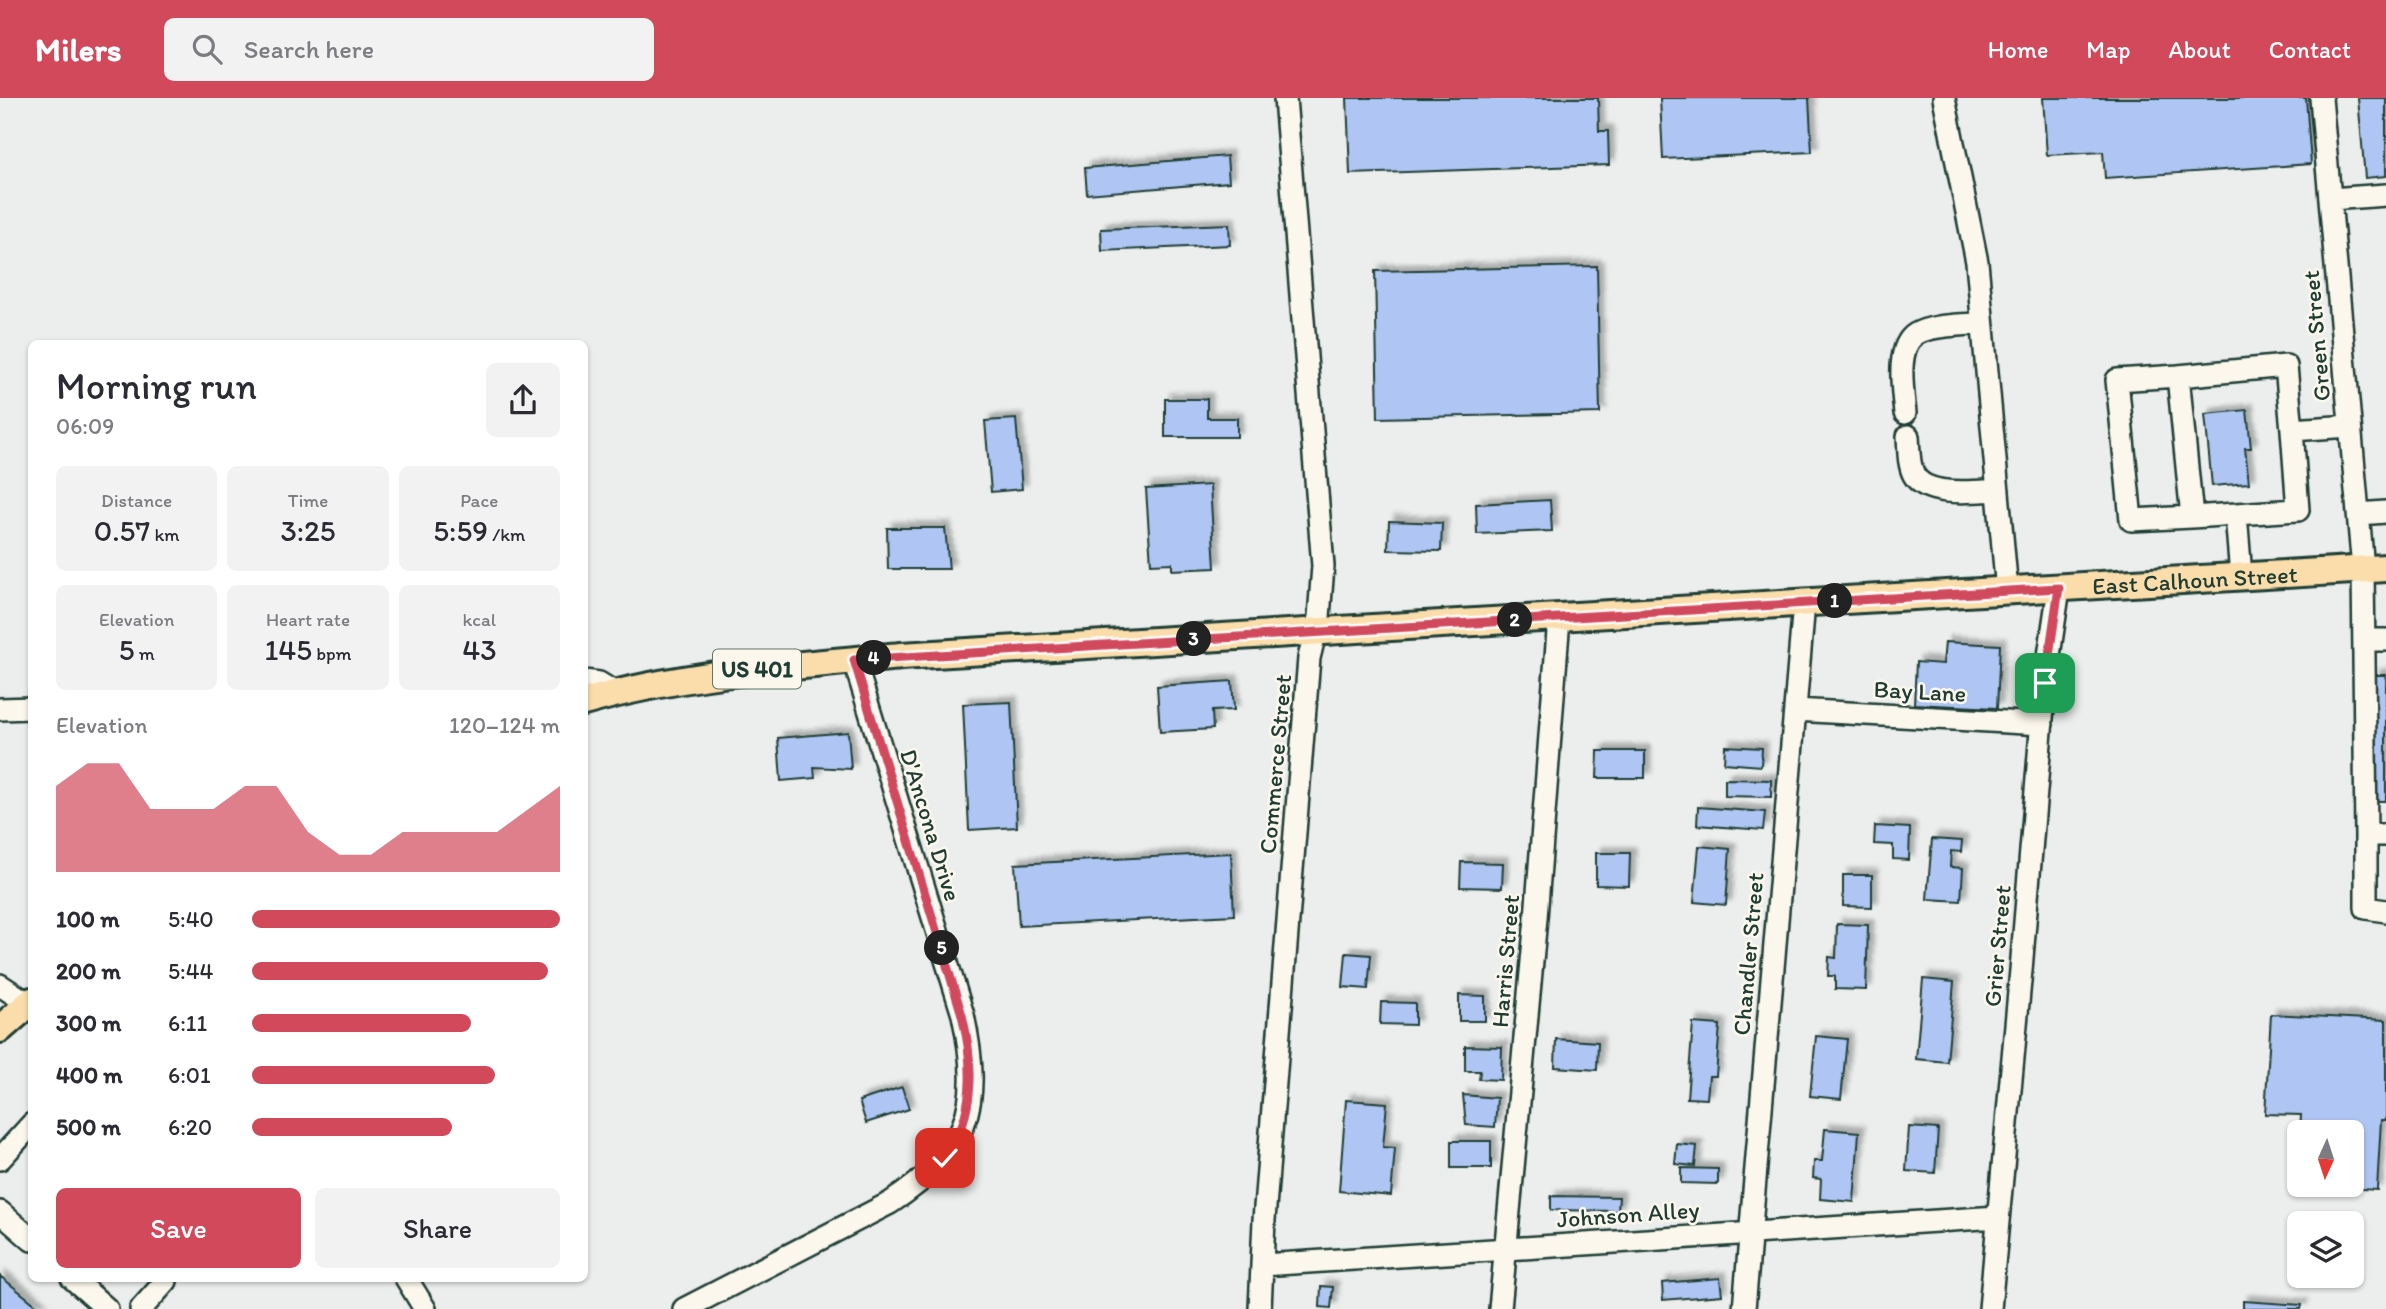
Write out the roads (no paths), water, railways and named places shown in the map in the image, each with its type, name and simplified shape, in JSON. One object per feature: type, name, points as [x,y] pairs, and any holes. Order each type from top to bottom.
[{"type":"main road","name":"East Calhoun Street","points":[[615,693],[772,667],[854,660],[2374,569]]},
{"type":"main road","name":"US 401","points":[[588,701],[615,693]]},
{"type":"main road","points":[[0,1029],[28,1004]]},
{"type":"street","name":"Commerce Street","points":[[1260,1309],[1309,658],[1317,632],[1322,566],[1285,98]]},
{"type":"street","points":[[1944,98],[1977,262],[2007,591]]},
{"type":"street","name":"Green Street","points":[[2321,98],[2358,514],[2374,569],[2364,640],[2376,835],[2366,908],[2386,911]]},
{"type":"street","points":[[2330,199],[2386,195]]},
{"type":"street","points":[[1905,413],[1901,374],[1906,346],[1915,335],[1930,329],[1982,323]]},
{"type":"street","points":[[2286,366],[2292,430],[2298,510],[2131,520],[2117,380],[2286,366]]},
{"type":"street","points":[[2178,376],[2193,517]]},
{"type":"street","points":[[2292,430],[2350,426]]},
{"type":"street","points":[[1908,436],[1914,474],[1922,484],[1951,492],[1998,489]]},
{"type":"street","points":[[2358,514],[2386,512]]},
{"type":"street","points":[[2236,514],[2241,576]]},
{"type":"street","name":"Grier Street","points":[[1990,1309],[2045,683],[2059,588]]},
{"type":"street","name":"Chandler Street","points":[[1744,1309],[1804,603]]},
{"type":"street","name":"Harris Street","points":[[1500,1309],[1536,919],[1559,618]]},
{"type":"street","points":[[2364,640],[2386,640]]},
{"type":"street","name":"D'Ancona Drive","points":[[684,1309],[890,1203],[914,1187],[945,1158],[957,1142],[966,1113],[971,1080],[969,1042],[854,660]]},
{"type":"street","points":[[588,682],[599,683],[615,693]]},
{"type":"street","points":[[0,709],[28,708]]},
{"type":"street","name":"Bay Lane","points":[[1795,710],[2042,724]]},
{"type":"street","points":[[0,985],[28,1001]]},
{"type":"street","points":[[0,1159],[28,1128]]},
{"type":"street","points":[[0,1212],[28,1236]]},
{"type":"street","name":"Johnson Alley","points":[[1262,1265],[1998,1217]]},
{"type":"street","points":[[77,1282],[107,1309]]},
{"type":"street","points":[[141,1309],[165,1282]]},
{"type":"street","points":[[408,1282],[425,1309]]}]
